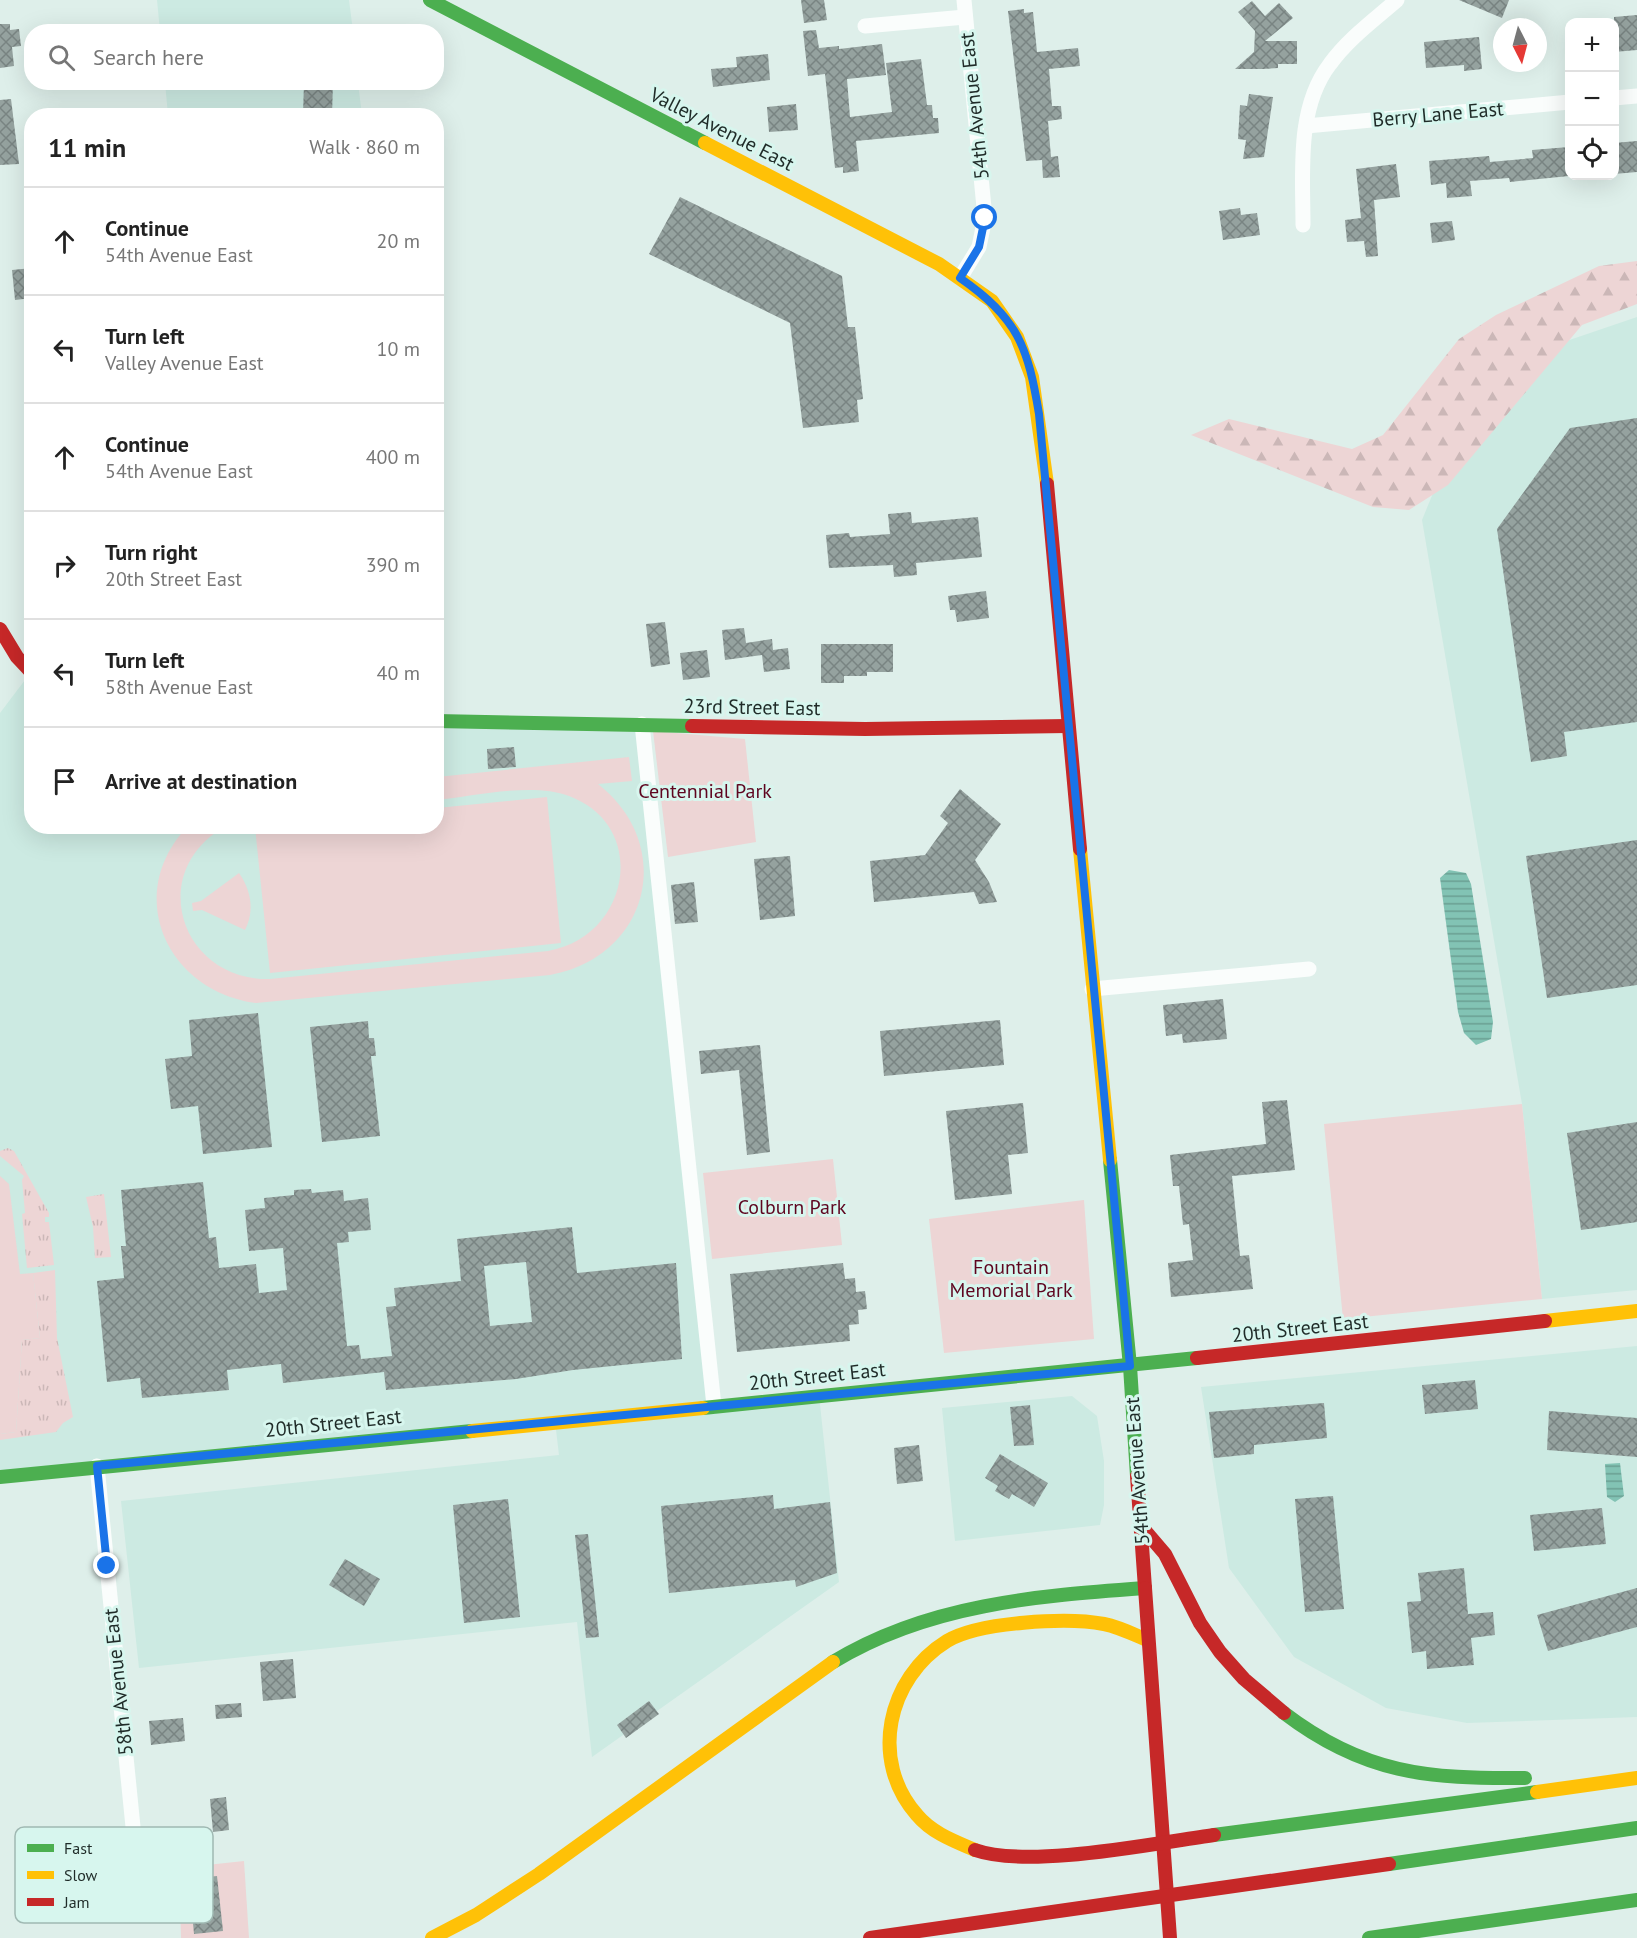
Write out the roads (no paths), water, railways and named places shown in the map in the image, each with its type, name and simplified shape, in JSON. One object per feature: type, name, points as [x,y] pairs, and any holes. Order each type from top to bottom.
[{"type":"main road","name":"Valley Avenue East","points":[[430,0],[960,278],[991,300]]},
{"type":"main road","name":"54th Avenue East","points":[[991,300],[1007,319],[1024,347],[1035,391],[1045,463],[1067,726],[1130,1366],[1147,1640],[1170,1938]]},
{"type":"main road","points":[[0,629],[24,662]]},
{"type":"main road","name":"23rd Street East","points":[[444,721],[856,729],[1067,726]]},
{"type":"main road","name":"20th Street East","points":[[0,1477],[1130,1366],[1637,1311]]},
{"type":"main road","points":[[1141,1526],[1165,1554],[1201,1623],[1226,1658],[1258,1693],[1291,1720],[1334,1747],[1381,1766],[1429,1776],[1637,1778]]},
{"type":"main road","points":[[432,1938],[522,1887],[778,1701],[840,1658],[882,1636],[924,1620],[991,1605],[1053,1595],[1145,1588]]},
{"type":"main road","points":[[1147,1640],[1120,1626],[1096,1620],[1017,1624],[967,1632],[946,1642],[927,1656],[913,1671],[900,1692],[889,1731],[889,1752],[894,1776],[916,1817],[931,1831],[964,1847],[1004,1854],[1046,1854],[1120,1848],[1637,1778]]},
{"type":"main road","points":[[870,1938],[1637,1828]]},
{"type":"main road","points":[[1369,1938],[1637,1900]]},
{"type":"street","name":"54th Avenue East","points":[[960,278],[979,247],[985,218],[964,0]]},
{"type":"street","points":[[1303,225],[1306,126],[1313,94],[1329,64],[1354,37],[1396,0]]},
{"type":"street","points":[[865,26],[965,17]]},
{"type":"street","points":[[1619,98],[1637,96]]},
{"type":"street","name":"Berry Lane East","points":[[1306,126],[1565,102]]},
{"type":"street","points":[[642,724],[714,1406]]},
{"type":"street","points":[[1092,989],[1309,969]]},
{"type":"street","name":"58th Avenue East","points":[[97,1466],[133,1827]]},
{"type":"park label","name":"Centennial Park","points":[[705,791]]},
{"type":"park label","name":"Colburn Park","points":[[792,1207]]},
{"type":"park label","name":"Fountain Memorial Park","points":[[1011,1278]]}]
